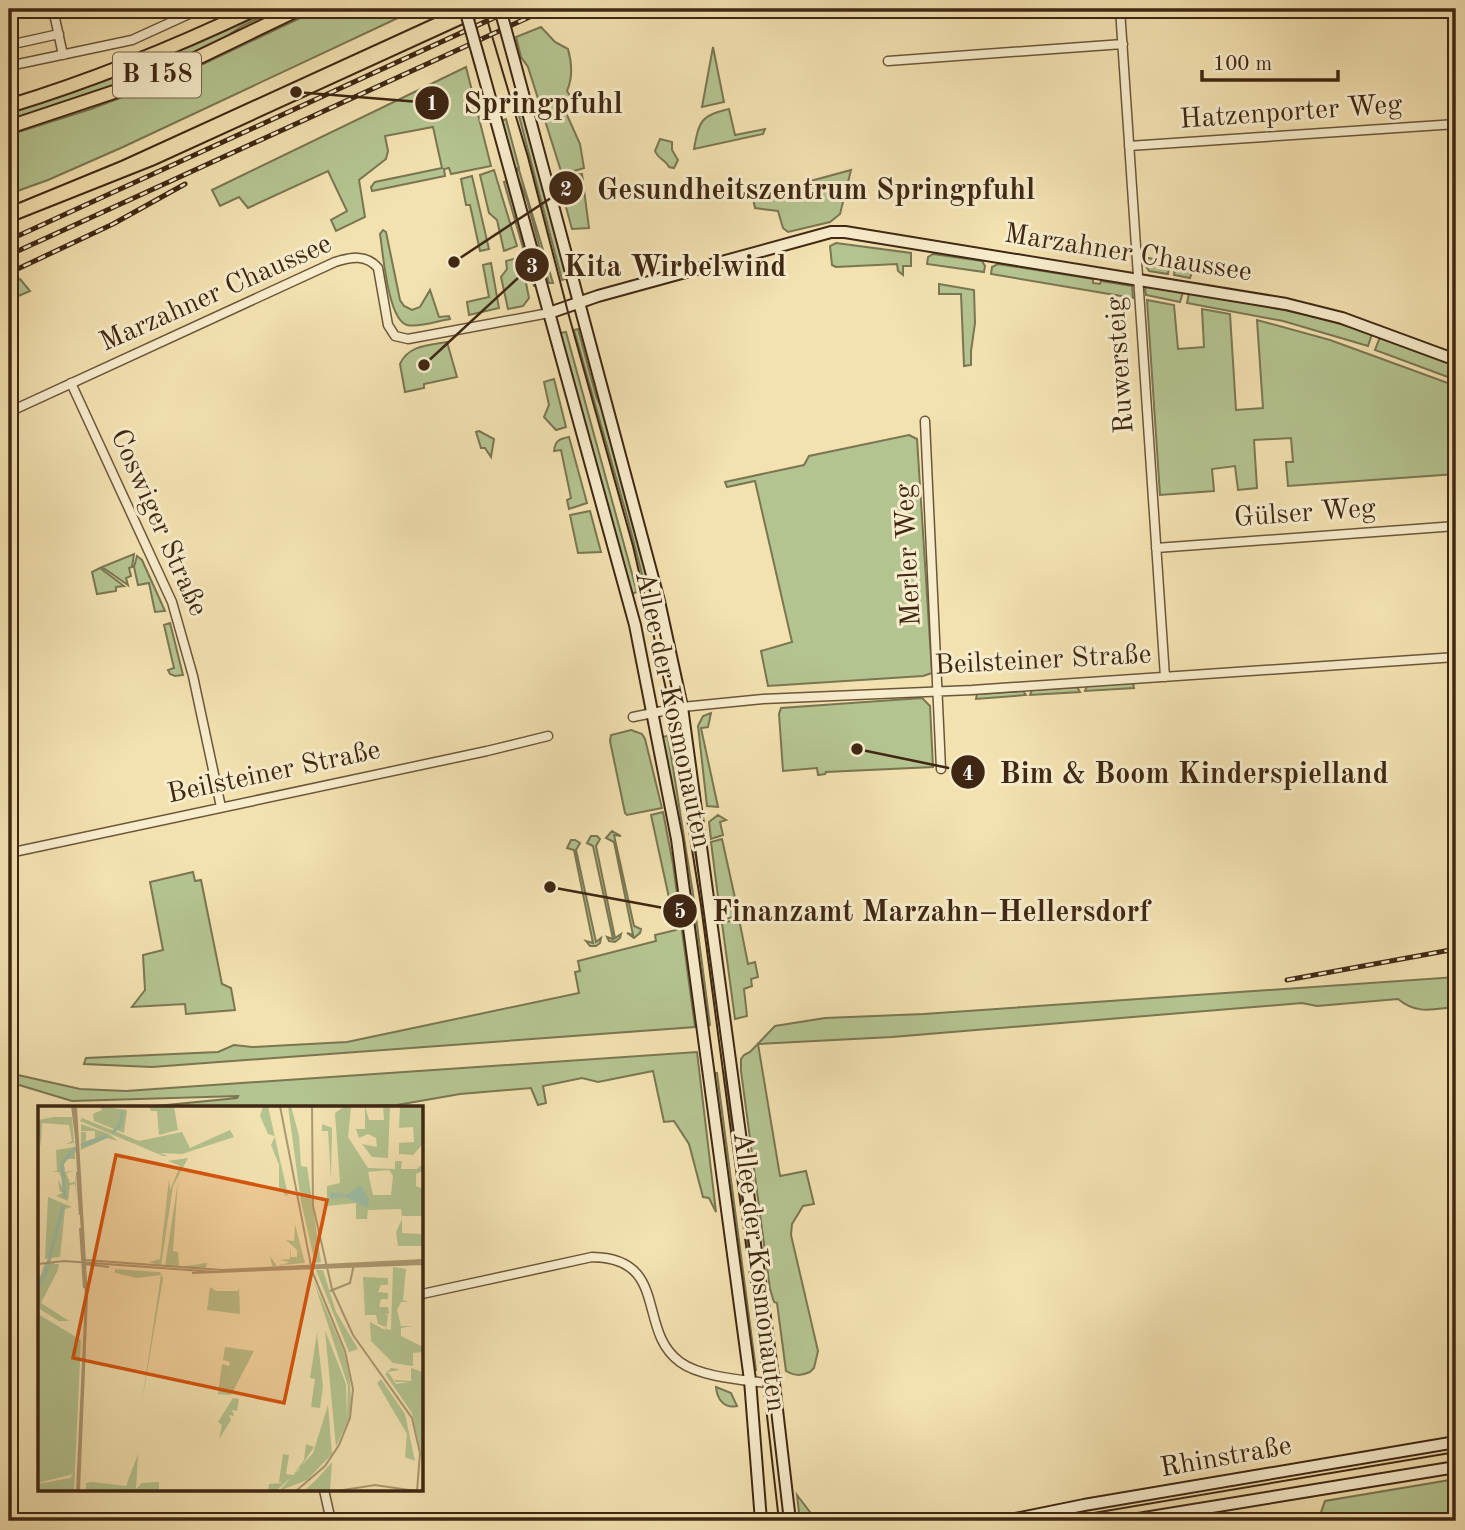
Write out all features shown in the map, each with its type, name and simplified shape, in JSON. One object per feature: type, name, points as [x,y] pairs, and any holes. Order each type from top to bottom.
[{"type":"main road","name":"B 158","points":[[9,106],[58,91],[151,56],[255,9]]},
{"type":"main road","points":[[230,42],[246,26],[283,9]]},
{"type":"main road","name":"B 158","points":[[9,127],[123,89],[188,62],[299,9]]},
{"type":"main road","name":"Allee der Kosmonauten","points":[[465,9],[519,196],[635,625],[677,839],[704,1022],[750,1380],[761,1521]]},
{"type":"main road","name":"Allee der Kosmonauten","points":[[500,9],[659,601],[682,707],[774,1384],[790,1521]]},
{"type":"main road","name":"Marzahner Chaussee","points":[[549,313],[837,232],[1139,279],[1315,310],[1456,360]]},
{"type":"main road","name":"Rhinstraße","points":[[1005,1521],[1084,1505],[1456,1442]]},
{"type":"main road","name":"Rhinstraße","points":[[1126,1521],[1456,1466]]},
{"type":"street","points":[[53,9],[63,55]]},
{"type":"street","points":[[9,66],[132,40],[200,9]]},
{"type":"street","name":"Ruwersteig","points":[[1121,9],[1165,677]]},
{"type":"street","points":[[9,45],[59,34]]},
{"type":"street","points":[[888,61],[1123,44]]},
{"type":"street","name":"Hatzenporter Weg","points":[[1129,146],[1456,124]]},
{"type":"street","name":"Marzahner Chaussee","points":[[9,412],[335,262],[355,257],[371,261],[378,268],[388,325],[395,336],[408,339],[549,313]]},
{"type":"street","name":"Coswiger Straße","points":[[71,383],[172,602],[193,677],[221,807]]},
{"type":"street","name":"Merler Weg","points":[[925,421],[941,769]]},
{"type":"street","name":"Gülser Weg","points":[[1156,548],[1456,526]]},
{"type":"street","name":"Beilsteiner Straße","points":[[633,717],[682,707],[773,699],[972,690],[1456,657]]},
{"type":"street","name":"Beilsteiner Straße","points":[[9,853],[548,736]]},
{"type":"street","points":[[424,1294],[592,1257],[620,1261],[629,1266],[643,1283],[660,1334],[672,1356],[694,1370],[774,1384]]},
{"type":"street","points":[[324,1492],[331,1521]]},
{"type":"green space","points":[[278,9],[242,26],[215,44],[134,78],[9,121],[9,113],[143,66]]},
{"type":"green space","points":[[319,9],[417,9],[123,147],[9,194],[9,135],[91,109],[180,75]]},
{"type":"green space","points":[[541,27],[555,42],[568,49],[571,75],[567,91],[571,103],[567,115],[580,144],[584,168],[571,172],[561,171],[516,37]]},
{"type":"green space","points":[[713,47],[724,102],[702,107]]},
{"type":"green space","points":[[466,67],[491,166],[451,174],[449,168],[444,169],[445,176],[372,191],[371,187],[375,182],[442,168],[433,127],[385,136],[388,151],[386,159],[359,180],[365,217],[336,231],[331,220],[347,211],[328,171],[248,208],[239,197],[220,206],[212,190]]},
{"type":"green space","points":[[729,109],[735,135],[765,129],[763,134],[694,149],[703,121],[712,114]]},
{"type":"green space","points":[[523,115],[568,278],[562,280],[519,116]]},
{"type":"green space","points":[[506,119],[519,168],[515,169],[501,121]]},
{"type":"green space","points":[[660,139],[672,142],[672,150],[678,160],[674,168],[669,167],[655,151]]},
{"type":"green space","points":[[494,170],[517,246],[504,251],[497,220],[489,213],[480,175]]},
{"type":"green space","points":[[519,170],[553,283],[549,283],[527,200],[515,171]]},
{"type":"green space","points":[[851,170],[840,214],[830,222],[788,232],[783,228],[778,211],[755,208],[752,194]]},
{"type":"green space","points":[[582,174],[589,228],[572,229],[558,178]]},
{"type":"green space","points":[[472,176],[489,249],[480,251],[461,179]]},
{"type":"green space","points":[[507,181],[535,286],[504,182]]},
{"type":"green space","points":[[383,230],[386,232],[400,300],[404,306],[412,310],[420,307],[430,290],[439,317],[449,316],[450,319],[417,326],[407,325],[401,320],[395,311],[388,285],[380,234]]},
{"type":"green space","points":[[836,243],[911,253],[911,266],[903,266],[903,275],[898,271],[897,264],[836,267],[832,265],[830,246]]},
{"type":"green space","points":[[933,254],[982,261],[984,272],[927,264],[928,257]]},
{"type":"green space","points":[[521,257],[529,298],[523,306],[508,309],[501,277],[507,269],[506,261]]},
{"type":"green space","points":[[1143,257],[1170,262],[1168,274],[1149,271]]},
{"type":"green space","points":[[491,263],[499,308],[469,315],[467,302],[489,297],[483,265]]},
{"type":"green space","points":[[1176,263],[1194,266],[1190,278],[1174,275]]},
{"type":"green space","points":[[998,264],[1093,279],[1093,283],[1100,284],[1101,281],[1132,286],[1133,298],[991,274],[992,267]]},
{"type":"green space","points":[[20,279],[30,291],[9,300],[9,284]]},
{"type":"green space","points":[[939,284],[974,290],[975,323],[971,365],[964,366],[961,294],[939,294]]},
{"type":"green space","points":[[1148,286],[1183,292],[1180,302],[1146,295],[1145,289]]},
{"type":"green space","points":[[1189,293],[1304,314],[1372,334],[1368,346],[1283,321],[1187,303]]},
{"type":"green space","points":[[1147,300],[1174,305],[1178,349],[1204,347],[1202,309],[1230,314],[1236,410],[1263,408],[1257,320],[1330,340],[1456,386],[1456,474],[1288,486],[1286,462],[1293,462],[1291,438],[1254,440],[1257,488],[1238,490],[1235,466],[1212,469],[1214,491],[1160,495]]},
{"type":"green space","points":[[578,329],[596,396],[605,416],[651,589],[646,590],[574,330]]},
{"type":"green space","points":[[566,332],[637,592],[631,594],[560,333]]},
{"type":"green space","points":[[1380,337],[1456,365],[1456,380],[1375,350]]},
{"type":"green space","points":[[447,342],[457,377],[424,384],[424,388],[405,392],[400,364],[408,353],[420,347]]},
{"type":"green space","points":[[554,379],[566,427],[556,430],[544,417],[549,405],[544,382]]},
{"type":"green space","points":[[476,432],[494,439],[491,457],[485,448],[481,448]]},
{"type":"green space","points":[[909,435],[917,439],[932,673],[923,676],[768,686],[761,651],[792,642],[755,481],[727,487],[725,482],[804,465],[809,456]]},
{"type":"green space","points":[[569,437],[587,503],[569,509],[567,500],[571,498],[561,450],[554,451],[558,441]]},
{"type":"green space","points":[[590,511],[601,552],[578,553],[570,515]]},
{"type":"green space","points":[[134,554],[132,567],[129,568],[131,576],[126,578],[128,585],[102,567]]},
{"type":"green space","points":[[137,556],[142,560],[165,611],[155,612],[149,583],[138,585],[134,567]]},
{"type":"green space","points":[[100,568],[124,586],[116,587],[116,591],[97,594],[92,572]]},
{"type":"green space","points":[[170,623],[183,675],[175,676],[168,670],[174,668],[164,625]]},
{"type":"green space","points":[[1133,683],[1134,688],[1085,691],[1087,686]]},
{"type":"green space","points":[[1077,687],[1080,692],[1030,695],[1032,690]]},
{"type":"green space","points":[[1023,691],[1026,695],[976,699],[977,694]]},
{"type":"green space","points":[[922,698],[930,706],[933,767],[826,772],[818,775],[817,768],[783,771],[779,714],[781,708]]},
{"type":"green space","points":[[711,713],[708,727],[701,728],[718,807],[707,806],[698,726],[703,716]]},
{"type":"green space","points":[[631,730],[642,734],[645,739],[662,808],[627,815],[610,741],[611,735]]},
{"type":"green space","points":[[681,734],[722,1024],[719,1024],[676,735]]},
{"type":"green space","points":[[668,736],[693,894],[710,1025],[708,1026],[685,856],[661,737]]},
{"type":"green space","points":[[663,812],[673,864],[695,1027],[152,1067],[84,1064],[86,1058],[218,1052],[234,1045],[252,1047],[347,1042],[579,993],[575,972],[580,971],[578,961],[656,941],[655,935],[676,930],[651,815]]},
{"type":"green space","points":[[718,815],[726,820],[720,822],[723,835],[711,839],[709,822]]},
{"type":"green space","points":[[612,831],[621,836],[614,835],[634,926],[641,929],[634,938],[627,933],[633,935],[614,842],[606,838]]},
{"type":"green space","points":[[591,836],[600,839],[596,846],[615,938],[621,934],[615,942],[609,941],[607,937],[613,939],[593,846],[587,843]]},
{"type":"green space","points":[[722,839],[739,916],[721,920],[711,842]]},
{"type":"green space","points":[[571,840],[580,843],[576,850],[596,942],[601,938],[596,946],[590,946],[586,941],[593,943],[574,850],[567,848]]},
{"type":"green space","points":[[193,872],[195,881],[201,880],[222,984],[231,988],[235,1010],[186,1014],[185,1004],[132,1007],[145,990],[143,955],[163,950],[150,882]]},
{"type":"green space","points":[[739,919],[748,964],[755,962],[758,977],[751,979],[752,986],[744,989],[747,1016],[735,1019],[722,923]]},
{"type":"green space","points":[[1456,977],[1456,1007],[1433,1010],[1412,1007],[1398,999],[1317,1006],[1302,1003],[892,1037],[758,1044],[780,1176],[806,1171],[814,1204],[803,1206],[792,1224],[791,1235],[818,1351],[814,1368],[810,1372],[798,1375],[786,1371],[777,1303],[774,1302],[770,1289],[741,1071],[741,1059],[744,1055],[775,1026],[825,1018],[924,1014]]},
{"type":"green space","points":[[697,1052],[716,1212],[709,1198],[703,1197],[689,1144],[674,1121],[664,1122],[653,1071],[598,1082],[582,1078],[543,1086],[546,1103],[538,1105],[531,1088],[460,1094],[397,1105],[352,1106],[156,1106],[238,1096],[72,1101],[9,1082],[9,1073],[80,1089],[126,1091]]},
{"type":"green space","points":[[725,1072],[728,1072],[767,1368],[764,1369]]},
{"type":"green space","points":[[714,1073],[717,1073],[756,1370],[753,1370]]},
{"type":"green space","points":[[716,1387],[731,1393],[737,1406],[728,1406],[722,1402]]},
{"type":"green space","points":[[1456,1479],[1456,1521],[1318,1521],[1325,1501]]},
{"type":"green space","points":[[797,1495],[816,1520],[816,1521],[800,1521]]},
{"type":"tram line","points":[[9,207],[121,161],[454,9]]},
{"type":"tram line","points":[[484,9],[528,157],[633,546],[666,689],[701,905],[757,1328],[779,1521]]},
{"type":"tram line","points":[[9,223],[155,165],[496,9]]},
{"type":"tram line","points":[[1046,1521],[1456,1452]]},
{"type":"railway","points":[[9,240],[513,9]]},
{"type":"railway","points":[[9,255],[547,9]]},
{"type":"railway","points":[[9,273],[113,224],[185,184]]},
{"type":"railway","points":[[1287,980],[1456,949]]},
{"type":"place","name":"Springpfuhl","points":[[296,92]]},
{"type":"place","name":"Gesundheitszentrum Springpfuhl","points":[[454,262]]},
{"type":"place","name":"Kita Wirbelwind","points":[[424,365]]},
{"type":"place","name":"Bim & Boom Kinderspielland","points":[[857,749]]},
{"type":"place","name":"Finanzamt Marzahn–Hellersdorf","points":[[550,887]]}]
